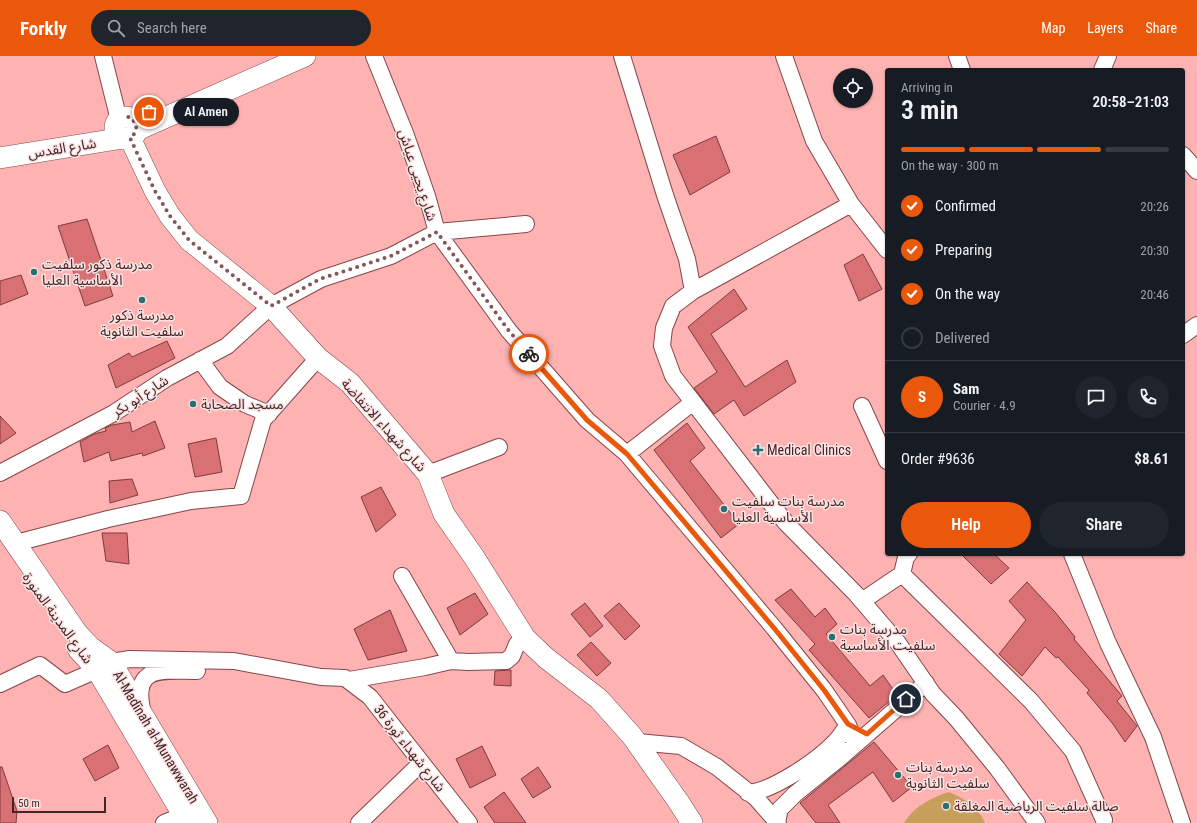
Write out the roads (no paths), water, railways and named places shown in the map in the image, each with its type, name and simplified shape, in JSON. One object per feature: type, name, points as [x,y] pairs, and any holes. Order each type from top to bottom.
[{"type":"main road","name":"شارع القدس","points":[[0,148],[102,133],[125,128],[139,116],[194,94],[278,56]]},
{"type":"main road","name":"شارع القدس","points":[[0,158],[125,128],[305,56]]},
{"type":"main road","name":"شارع شهداء الانتفاضة","points":[[125,128],[155,191],[170,216],[189,240],[271,306],[318,358],[350,383],[428,474],[444,514],[474,557],[525,638],[546,658],[599,699],[637,742],[692,823]]},
{"type":"main road","points":[[0,522],[8,540]]},
{"type":"main road","name":"شارع المدينة المنورة","points":[[8,540],[58,623],[87,661],[104,666],[185,819]]},
{"type":"main road","name":"Al-Madīnah al-Munawwarah","points":[[104,666],[144,717],[207,823]]},
{"type":"street","points":[[103,56],[125,128]]},
{"type":"street","name":"شارع يحيى عياش","points":[[374,56],[410,147],[427,196],[437,232],[509,331],[587,420],[627,454],[774,628],[824,690],[848,724]]},
{"type":"street","points":[[622,56],[667,202],[687,259],[693,291]]},
{"type":"street","points":[[784,56],[814,140],[851,204],[885,247]]},
{"type":"street","points":[[957,56],[961,68]]},
{"type":"street","points":[[1185,158],[1197,171]]},
{"type":"street","points":[[851,204],[693,291],[673,306],[664,328],[662,346],[673,376],[692,403],[786,523],[862,601],[898,643],[926,683],[997,768],[1037,823]]},
{"type":"street","points":[[437,232],[526,224]]},
{"type":"street","name":"شارع أبو بكر","points":[[0,473],[114,413],[167,378],[227,346],[271,306],[320,279],[391,256],[437,232]]},
{"type":"street","points":[[1185,334],[1197,325]]},
{"type":"street","points":[[8,540],[191,501],[241,496],[263,420],[318,358]]},
{"type":"street","points":[[200,360],[220,387],[245,404],[268,414]]},
{"type":"street","points":[[627,454],[692,403]]},
{"type":"street","points":[[862,406],[885,457]]},
{"type":"street","points":[[428,474],[499,447]]},
{"type":"street","points":[[862,601],[902,574],[907,556]]},
{"type":"street","points":[[1073,556],[1108,643],[1153,737],[1182,823]]},
{"type":"street","points":[[902,574],[1031,701],[1073,751],[1104,820]]},
{"type":"street","points":[[402,576],[451,661]]},
{"type":"street","points":[[144,717],[139,688],[143,679],[152,673],[165,671],[233,670],[348,683],[374,676],[451,661],[506,661],[512,656],[517,644],[525,638]]},
{"type":"street","points":[[0,684],[40,665],[65,684],[104,666],[130,659],[234,661],[321,676],[348,683]]},
{"type":"street","points":[[370,697],[368,685],[374,676]]},
{"type":"street","name":"شارع شهداء ثورة 36","points":[[348,683],[370,697],[470,823]]},
{"type":"street","name":"شارع شهداء ثورة 36","points":[[348,683],[464,823]]},
{"type":"street","points":[[778,823],[778,813],[780,809],[795,794],[841,757],[926,683]]},
{"type":"street","points":[[748,793],[763,790],[778,784],[799,770],[835,742],[848,724],[861,738]]},
{"type":"street","points":[[637,742],[681,746],[717,767],[768,810],[778,823]]},
{"type":"street","points":[[360,823],[418,766]]},
{"type":"street","points":[[164,823],[185,819]]},
{"type":"place","name":"Al Amen","points":[[149,112]]},
{"type":"place","name":"مدرسة ذكور سلفيت الأساسية العليا","points":[[34,272]]},
{"type":"place","name":"مدرسة ذكور سلفيت الثانوية","points":[[142,300]]},
{"type":"place","name":"مسجد الصحابة","points":[[193,404]]},
{"type":"place","name":"Medical Clinics","points":[[758,450]]},
{"type":"place","name":"مدرسة بنات سلفيت الأساسية العليا","points":[[724,509]]},
{"type":"place","name":"مدرسة بنات سلفيت الأساسية","points":[[832,637]]},
{"type":"place","name":"مدرسة بنات سلفيت الثانوية","points":[[898,775]]},
{"type":"place","name":"صالة سلفيت الرياضية المغلقة","points":[[946,806]]}]
